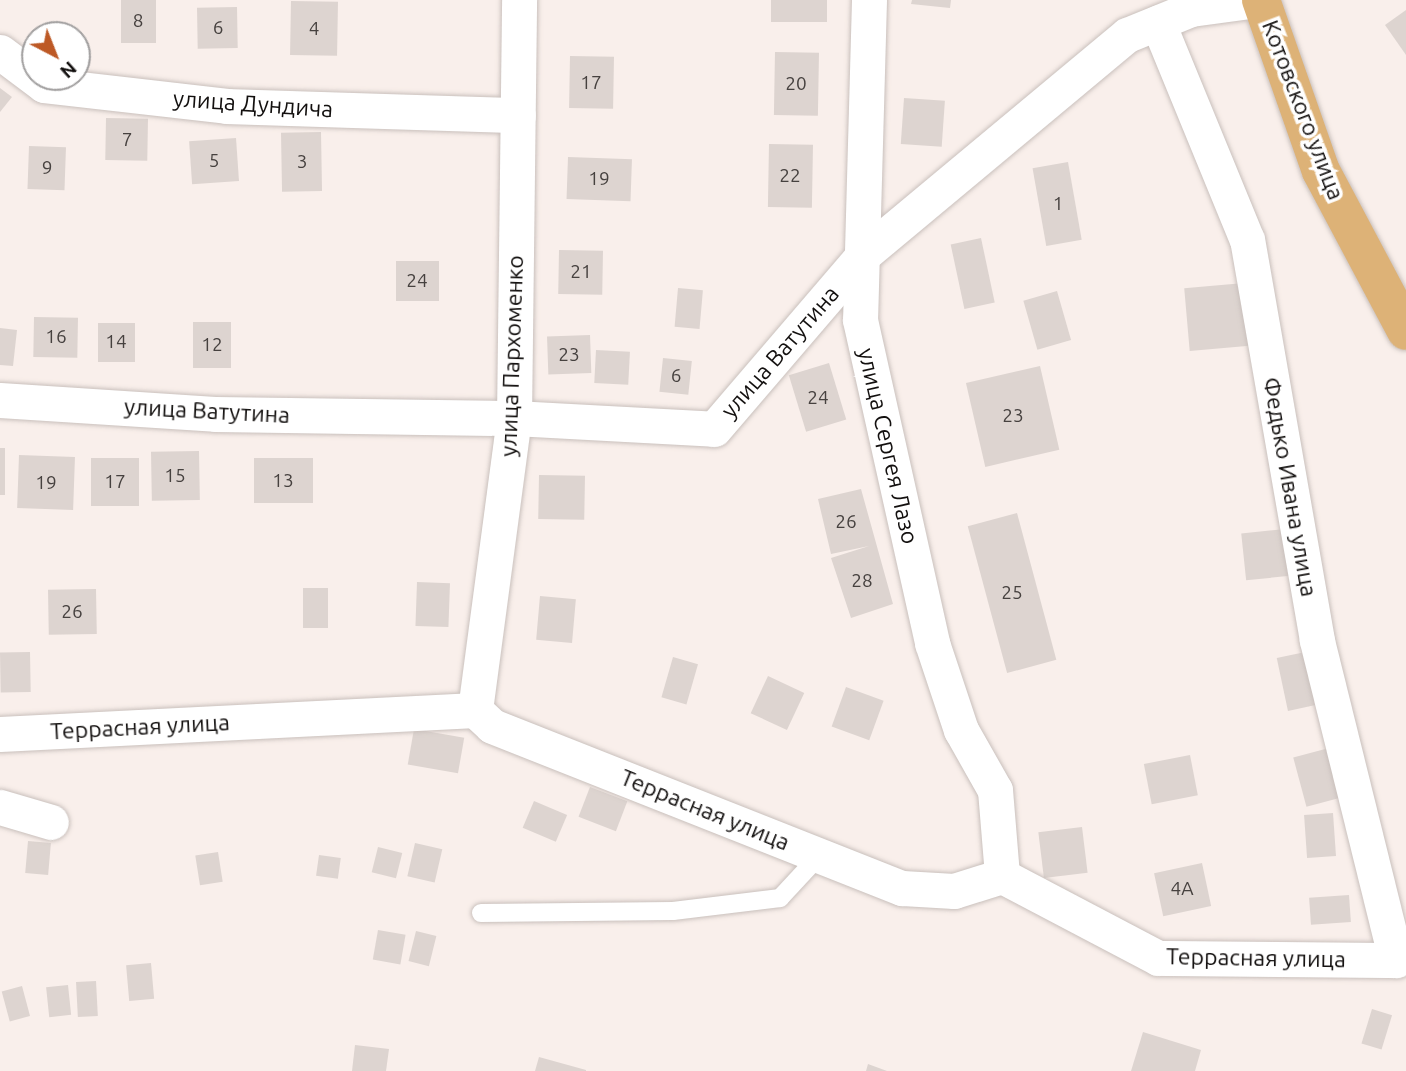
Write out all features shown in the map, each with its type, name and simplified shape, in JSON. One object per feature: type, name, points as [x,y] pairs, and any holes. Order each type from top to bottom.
[{"type":"main road","name":"Котовского улица","points":[[1259,0],[1321,171],[1406,331]]},
{"type":"street","name":"улица Пархоменко","points":[[475,710],[514,418],[519,0]]},
{"type":"street","name":"улица Сергея Лазо","points":[[869,0],[864,254],[860,320],[932,643],[961,730],[995,790],[1002,876]]},
{"type":"street","name":"улица Ватутина","points":[[0,400],[215,414],[514,418],[714,429],[864,254],[1126,35],[1191,9],[1259,0]]},
{"type":"street","name":"Федько Ивана улица","points":[[1158,23],[1247,240],[1317,640],[1396,960]]},
{"type":"street","name":"улица Дундича","points":[[0,52],[44,85],[227,106],[518,115]]},
{"type":"street","name":"Террасная улица","points":[[0,734],[475,710],[492,726],[902,888],[954,891],[1002,876],[1158,958],[1396,960]]},
{"type":"street","points":[[0,807],[51,822]]},
{"type":"lane","points":[[481,913],[673,911],[780,898],[820,855]]},
{"type":"building","points":[[121,0],[156,0],[156,43],[121,43]]},
{"type":"building","points":[[771,0],[827,0],[827,22],[771,22]]},
{"type":"building","points":[[912,0],[951,0],[950,8],[911,4]]},
{"type":"building","points":[[291,1],[338,2],[337,56],[290,55]]},
{"type":"building","points":[[237,7],[238,48],[198,49],[197,8]]},
{"type":"building","points":[[1406,10],[1406,55],[1385,25]]},
{"type":"building","points":[[775,52],[819,53],[818,116],[774,115]]},
{"type":"building","points":[[570,56],[614,57],[613,109],[569,108]]},
{"type":"building","points":[[0,88],[12,97],[0,112]]},
{"type":"building","points":[[904,98],[945,101],[942,147],[901,144]]},
{"type":"building","points":[[106,118],[148,119],[147,161],[105,160]]},
{"type":"building","points":[[321,132],[322,191],[282,192],[281,133]]},
{"type":"building","points":[[236,138],[239,181],[192,184],[189,141]]},
{"type":"building","points":[[769,144],[813,145],[812,208],[768,207]]},
{"type":"building","points":[[29,146],[66,147],[64,190],[27,189]]},
{"type":"building","points":[[568,157],[632,159],[630,201],[567,199]]},
{"type":"building","points":[[1068,162],[1082,240],[1046,246],[1033,168]]},
{"type":"building","points":[[981,238],[995,303],[964,309],[951,244]]},
{"type":"building","points":[[559,250],[603,251],[602,295],[558,294]]},
{"type":"building","points":[[396,261],[439,261],[439,301],[396,301]]},
{"type":"building","points":[[1244,283],[1249,346],[1190,351],[1184,288]]},
{"type":"building","points":[[678,288],[703,290],[700,329],[675,327]]},
{"type":"building","points":[[1057,291],[1071,340],[1037,350],[1023,301]]},
{"type":"building","points":[[34,317],[78,318],[77,358],[33,357]]},
{"type":"building","points":[[193,322],[231,322],[231,368],[193,368]]},
{"type":"building","points":[[98,323],[135,323],[135,362],[98,362]]},
{"type":"building","points":[[0,328],[17,330],[13,366],[0,365]]},
{"type":"building","points":[[590,335],[591,373],[548,374],[547,337]]},
{"type":"building","points":[[596,350],[630,352],[628,385],[594,383]]},
{"type":"building","points":[[663,358],[692,361],[688,395],[659,392]]},
{"type":"building","points":[[829,363],[846,419],[806,432],[789,375]]},
{"type":"building","points":[[1040,366],[1059,450],[985,467],[966,383]]},
{"type":"building","points":[[0,448],[5,448],[5,495],[0,495]]},
{"type":"building","points":[[199,451],[200,500],[152,501],[151,452]]},
{"type":"building","points":[[19,455],[75,457],[73,510],[17,508]]},
{"type":"building","points":[[91,458],[139,458],[139,506],[91,506]]},
{"type":"building","points":[[254,458],[313,458],[313,503],[254,503]]},
{"type":"building","points":[[539,475],[585,476],[584,520],[538,519]]},
{"type":"building","points":[[861,489],[893,604],[851,618],[831,558],[869,546],[831,554],[818,499]]},
{"type":"building","points":[[1017,513],[1056,660],[1007,673],[968,526]]},
{"type":"building","points":[[1285,529],[1290,576],[1246,580],[1241,534]]},
{"type":"building","points":[[417,582],[450,583],[448,627],[415,626]]},
{"type":"building","points":[[303,588],[328,588],[328,628],[303,628]]},
{"type":"building","points":[[96,589],[97,634],[49,635],[48,590]]},
{"type":"building","points":[[540,596],[576,599],[572,643],[536,640]]},
{"type":"building","points":[[1310,651],[1321,704],[1288,711],[1277,658]]},
{"type":"building","points":[[30,652],[31,692],[1,693],[0,653]]},
{"type":"building","points":[[673,657],[698,664],[686,705],[661,697]]},
{"type":"building","points":[[768,676],[804,693],[787,730],[751,713]]},
{"type":"building","points":[[846,687],[884,701],[869,740],[832,726]]},
{"type":"building","points":[[414,729],[464,738],[458,773],[408,764]]},
{"type":"building","points":[[1329,748],[1342,797],[1306,807],[1293,758]]},
{"type":"building","points":[[1190,755],[1198,795],[1152,804],[1144,764]]},
{"type":"building","points":[[590,787],[627,801],[616,831],[579,817]]},
{"type":"building","points":[[534,801],[567,815],[556,842],[523,828]]},
{"type":"building","points":[[1333,813],[1336,856],[1307,858],[1304,815]]},
{"type":"building","points":[[1082,827],[1088,873],[1044,878],[1038,832]]},
{"type":"building","points":[[28,841],[51,843],[48,875],[25,873]]},
{"type":"building","points":[[415,843],[442,849],[435,882],[407,876]]},
{"type":"building","points":[[378,847],[402,853],[396,878],[372,872]]},
{"type":"building","points":[[218,852],[223,882],[200,885],[195,856]]},
{"type":"building","points":[[319,855],[341,858],[338,879],[316,876]]},
{"type":"building","points":[[1202,863],[1211,906],[1163,916],[1154,873]]},
{"type":"building","points":[[1349,895],[1351,922],[1311,925],[1309,898]]},
{"type":"building","points":[[378,930],[406,935],[400,964],[373,960]]},
{"type":"building","points":[[416,931],[436,936],[429,966],[409,961]]},
{"type":"building","points":[[151,963],[154,999],[129,1001],[126,965]]},
{"type":"building","points":[[96,981],[98,1016],[78,1017],[76,982]]},
{"type":"building","points":[[68,985],[71,1015],[49,1017],[46,987]]},
{"type":"building","points":[[22,986],[30,1016],[10,1021],[2,991]]},
{"type":"building","points":[[1372,1009],[1392,1015],[1382,1050],[1361,1043]]},
{"type":"building","points":[[1143,1032],[1201,1050],[1195,1071],[1131,1071]]},
{"type":"building","points":[[355,1045],[389,1049],[386,1071],[352,1071]]},
{"type":"building","points":[[539,1057],[586,1070],[586,1071],[535,1071]]},
{"type":"building","points":[[868,1064],[887,1071],[866,1071]]}]
